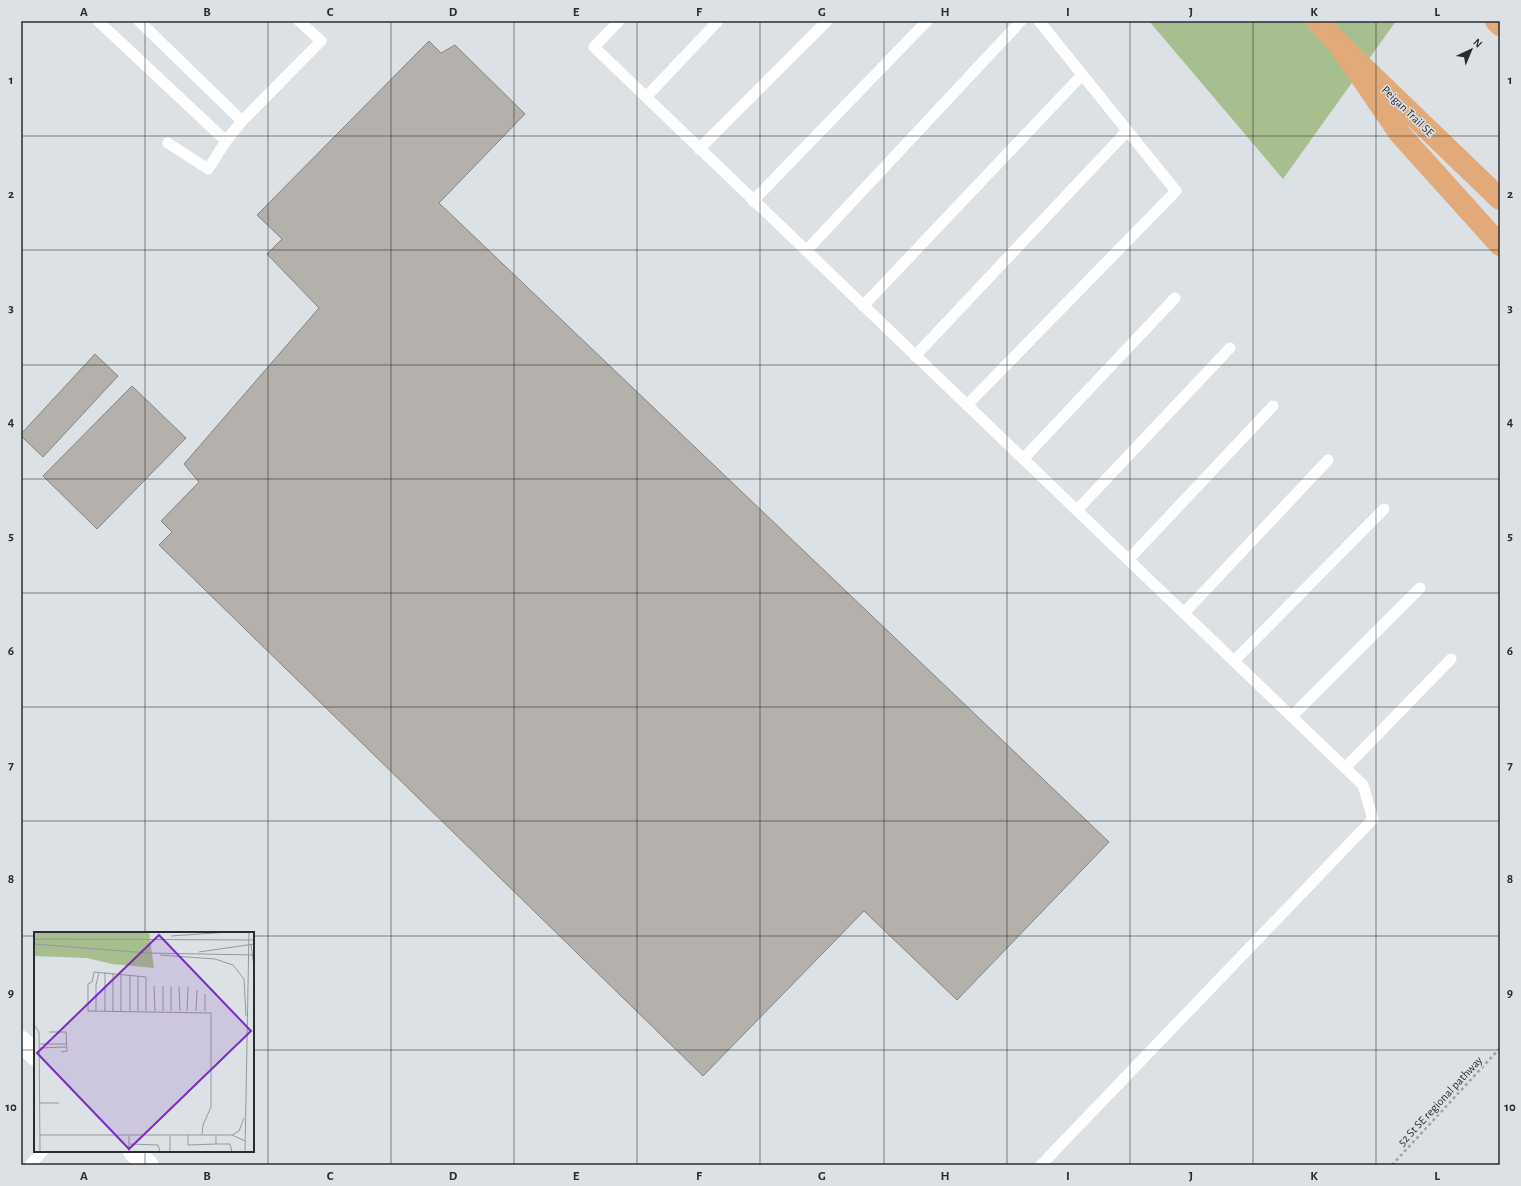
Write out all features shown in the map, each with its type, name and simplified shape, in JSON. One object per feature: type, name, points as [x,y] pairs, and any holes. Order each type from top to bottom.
[{"type":"main road","name":"Peigan Trail SE","points":[[1318,21],[1338,43],[1500,199]]},
{"type":"main road","points":[[1496,21],[1500,25]]},
{"type":"main road","points":[[1338,43],[1400,134],[1500,245]]},
{"type":"street","points":[[21,1041],[34,1054]]},
{"type":"street","points":[[134,1152],[148,1165]]},
{"type":"lane","points":[[98,21],[226,141]]},
{"type":"lane","points":[[139,21],[242,121]]},
{"type":"lane","points":[[168,143],[208,169],[226,141],[242,121],[321,41],[299,21]]},
{"type":"lane","points":[[619,21],[594,47],[1363,785],[1373,819],[1041,1165]]},
{"type":"lane","points":[[646,97],[718,21]]},
{"type":"lane","points":[[699,149],[827,21]]},
{"type":"lane","points":[[754,201],[927,21]]},
{"type":"lane","points":[[806,251],[1021,21]]},
{"type":"lane","points":[[967,405],[1176,192],[1039,21]]},
{"type":"lane","points":[[863,306],[1082,75]]},
{"type":"lane","points":[[915,356],[1127,131]]},
{"type":"lane","points":[[1023,459],[1175,298]]},
{"type":"lane","points":[[1077,510],[1230,348]]},
{"type":"lane","points":[[1128,560],[1273,406]]},
{"type":"lane","points":[[1184,613],[1328,460]]},
{"type":"lane","points":[[1234,661],[1384,509]]},
{"type":"lane","points":[[1292,716],[1420,588]]},
{"type":"lane","points":[[1346,768],[1451,659]]},
{"type":"lane","points":[[33,1164],[42,1152]]},
{"type":"path","name":"52 St SE regional pathway","points":[[1392,1165],[1500,1048]]},
{"type":"green space","points":[[1149,21],[1396,21],[1283,179]]},
{"type":"building","points":[[429,41],[441,53],[455,45],[525,114],[439,203],[1109,842],[957,1000],[864,911],[703,1076],[159,545],[172,532],[161,521],[199,482],[184,464],[319,308],[267,254],[282,239],[257,215]]},
{"type":"building","points":[[95,354],[118,376],[43,457],[21,436],[21,434]]},
{"type":"building","points":[[132,386],[186,438],[97,529],[43,476]]}]
